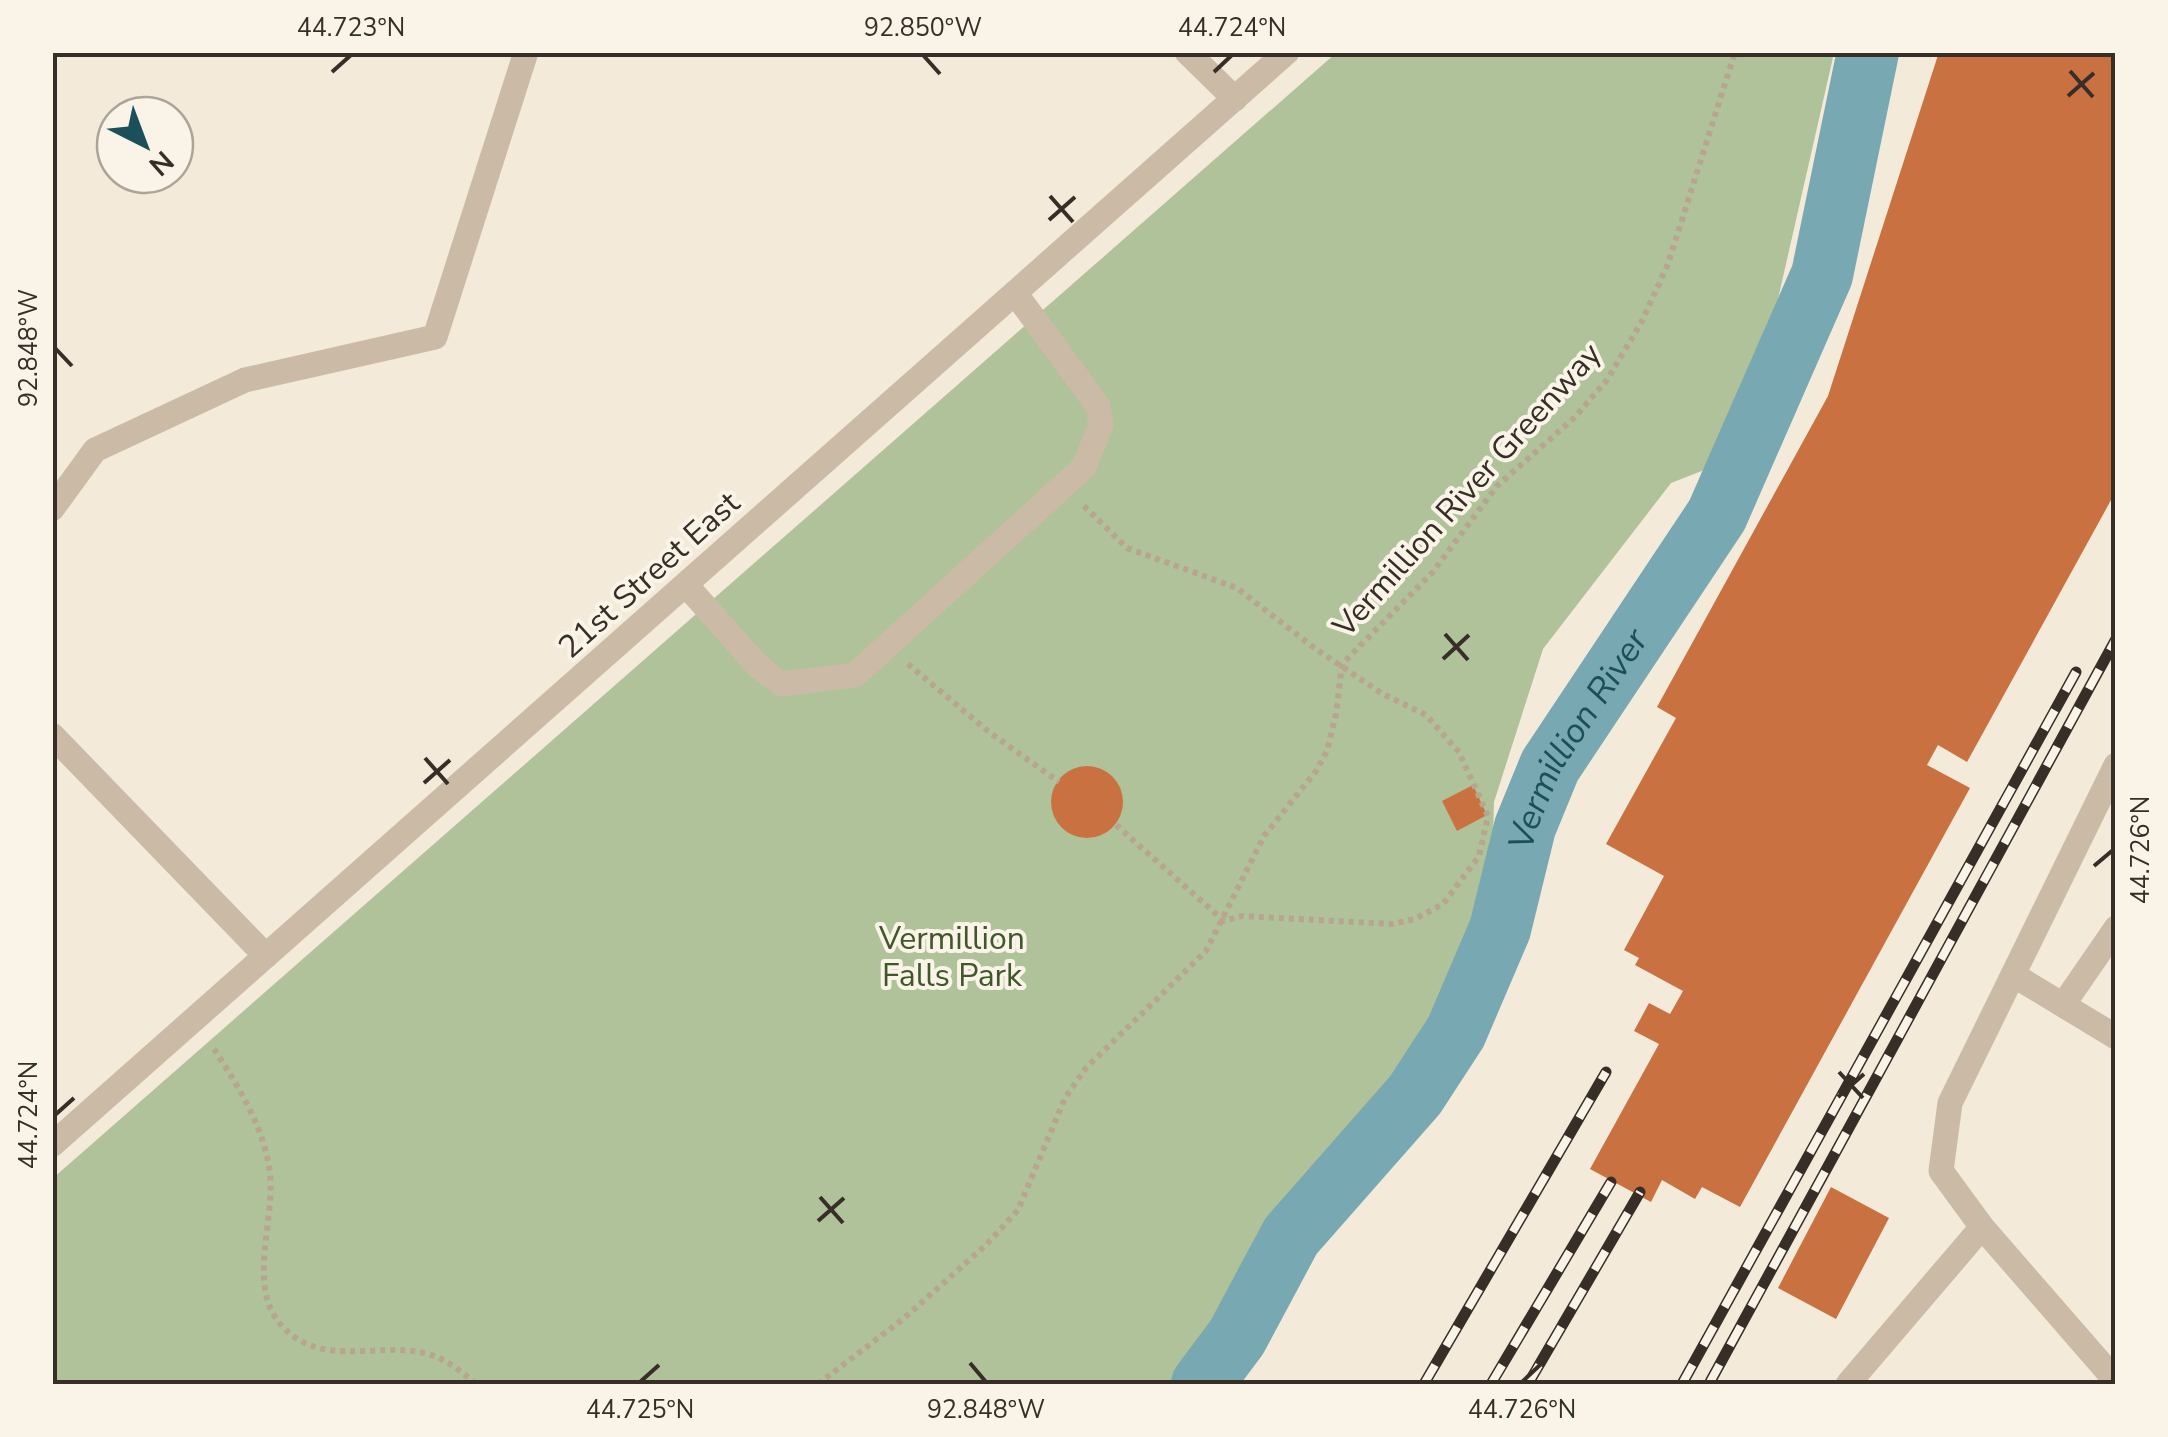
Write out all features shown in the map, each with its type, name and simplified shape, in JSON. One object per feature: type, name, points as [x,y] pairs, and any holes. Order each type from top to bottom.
[{"type":"street","points":[[52,509],[95,450],[245,380],[435,337],[526,52]]},
{"type":"street","points":[[1187,52],[1235,99]]},
{"type":"street","name":"21st Street East","points":[[52,1145],[1288,52]]},
{"type":"street","points":[[686,585],[757,665],[781,684],[855,675],[890,645],[1065,488],[1096,446],[1101,426],[1098,406],[1015,293]]},
{"type":"street","points":[[52,735],[266,956]]},
{"type":"street","points":[[2116,765],[1950,1103],[1941,1171],[1982,1227],[2116,1381]]},
{"type":"street","points":[[2063,1006],[2116,928]]},
{"type":"street","points":[[2015,976],[2116,1037]]},
{"type":"street","points":[[1848,1384],[1982,1227]]},
{"type":"path","name":"Vermillion River Greenway","points":[[818,1384],[916,1306],[1018,1210],[1049,1130],[1086,1068],[1206,951],[1264,836],[1327,751],[1342,664],[1432,573],[1497,486],[1574,418],[1607,380],[1642,323],[1668,264],[1736,52]]},
{"type":"path","points":[[1065,488],[1127,548],[1237,588],[1382,693],[1426,715],[1460,752],[1488,816],[1478,856],[1443,904],[1415,920],[1392,924],[1242,916],[1224,920],[1116,824]]},
{"type":"path","points":[[890,645],[965,714],[1059,782]]},
{"type":"path","points":[[214,1049],[251,1107],[270,1168],[264,1288],[272,1312],[297,1339],[330,1350],[424,1352],[451,1363],[476,1384]]},
{"type":"green space","name":"Vermillion Falls Park","points":[[1336,53],[1834,53],[1773,321],[1712,467],[1671,483],[1543,649],[1494,802],[1491,910],[1453,1011],[1266,1248],[1223,1330],[1170,1384],[53,1384],[52,1179]]},
{"type":"building","points":[[1939,52],[2116,52],[2116,491],[1967,762],[1938,745],[1927,765],[1970,788],[1740,1207],[1702,1187],[1695,1199],[1662,1180],[1651,1202],[1590,1169],[1659,1044],[1634,1031],[1649,1003],[1670,1014],[1683,991],[1635,965],[1639,958],[1624,950],[1664,876],[1606,844],[1676,718],[1657,707],[1828,396]]},
{"type":"building","points":[[1087,766],[1112,777],[1123,802],[1112,827],[1087,838],[1062,827],[1051,802],[1062,777]]},
{"type":"building","points":[[1473,785],[1487,815],[1457,831],[1442,801]]},
{"type":"building","points":[[1831,1187],[1889,1218],[1836,1319],[1778,1288]]},
{"type":"waterway","points":[[1851,52],[1858,83]]},
{"type":"waterway","name":"Vermillion River","points":[[1202,1384],[1237,1337],[1291,1236],[1415,1095],[1456,1032],[1500,929],[1525,827],[1550,766],[1717,515],[1822,275],[1868,52]]},
{"type":"railway","points":[[1709,1384],[2116,639]]},
{"type":"railway","points":[[1682,1384],[2076,672]]},
{"type":"railway","points":[[1424,1384],[1606,1072]]},
{"type":"railway","points":[[1491,1384],[1611,1182]]},
{"type":"railway","points":[[1528,1384],[1640,1192]]}]
